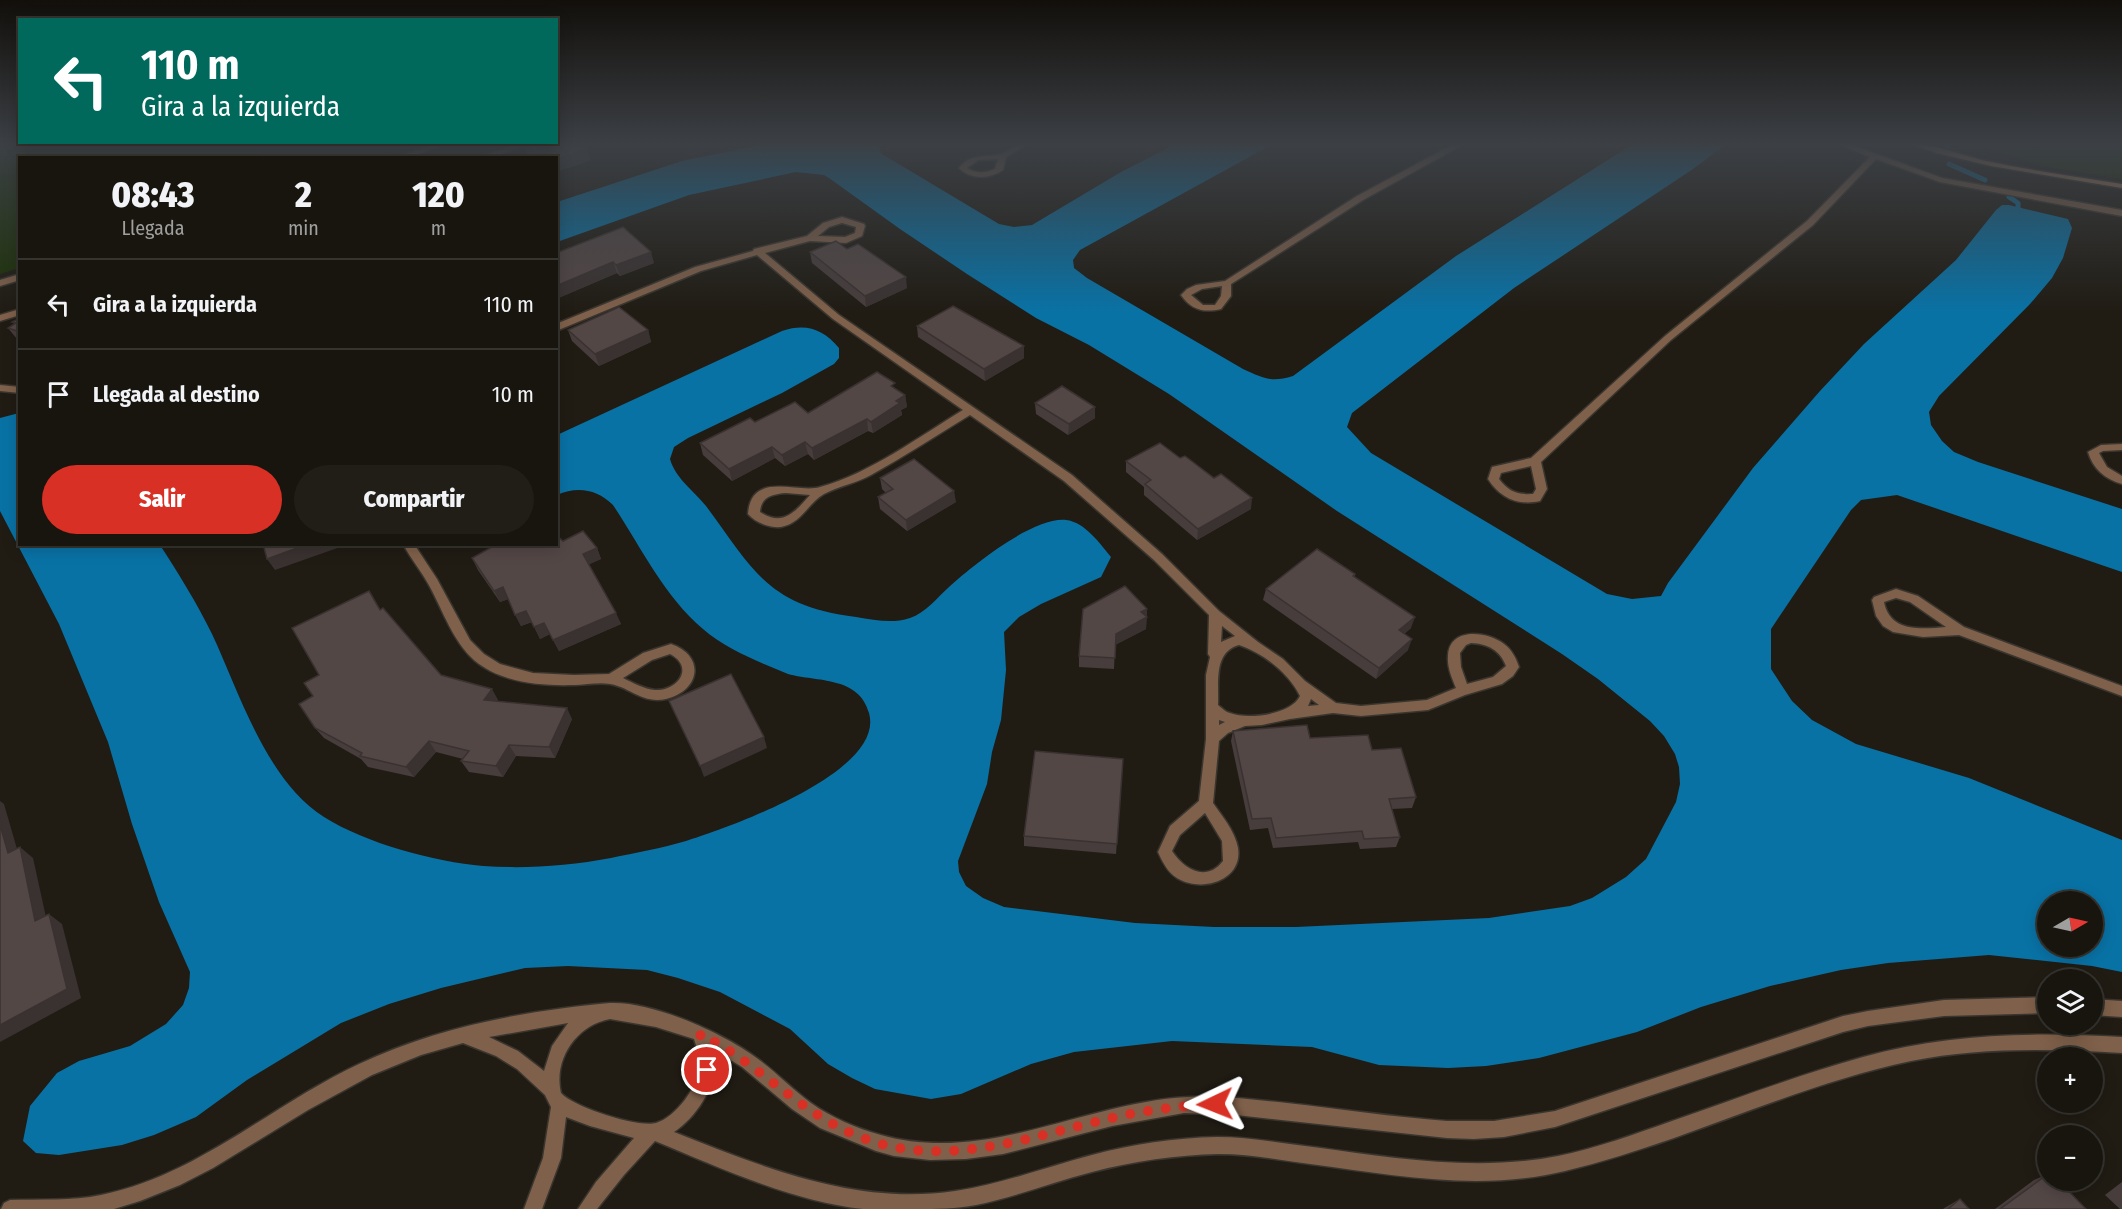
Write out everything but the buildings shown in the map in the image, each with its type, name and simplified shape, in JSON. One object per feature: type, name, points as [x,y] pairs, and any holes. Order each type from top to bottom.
[{"type":"street","points":[[1227,283],[1356,200]]},
{"type":"street","points":[[1535,461],[1542,489],[1536,498],[1518,499],[1501,492],[1493,479],[1496,470],[1535,461],[1668,339],[1810,223],[1832,200]]},
{"type":"street","points":[[2051,200],[2122,213]]},
{"type":"street","points":[[558,327],[698,269],[810,238],[846,240],[859,234],[861,226],[850,221],[835,222],[810,238]]},
{"type":"street","points":[[758,251],[836,317],[1068,478],[1158,557],[1215,614],[1333,708]]},
{"type":"street","points":[[0,283],[18,278]]},
{"type":"street","points":[[0,318],[18,313]]},
{"type":"street","points":[[0,388],[18,390]]},
{"type":"street","points":[[819,492],[800,513],[780,524],[769,523],[754,514],[756,500],[763,493],[772,490],[819,492],[866,473],[970,410]]},
{"type":"street","points":[[2122,447],[2101,448],[2093,452],[2095,460],[2104,471],[2122,480]]},
{"type":"street","points":[[409,546],[428,573],[467,645],[480,658],[496,667],[522,676],[550,681],[612,679],[643,693],[657,695],[669,693],[681,685],[688,677],[691,667],[688,659],[681,653],[671,649],[659,650],[612,679]]},
{"type":"street","points":[[1960,630],[1928,633],[1904,632],[1881,615],[1878,600],[1896,593],[1914,599],[1960,630],[2122,691]]},
{"type":"street","points":[[1206,804],[1176,828],[1167,841],[1165,852],[1181,873],[1194,879],[1219,874],[1229,865],[1232,853],[1227,838],[1206,804],[1213,739],[1215,614]]},
{"type":"street","points":[[1212,706],[1219,714],[1243,720],[1333,708],[1361,711],[1428,705],[1508,675],[1513,667],[1509,657],[1493,641],[1482,638],[1459,641],[1454,648],[1454,660],[1463,690]]},
{"type":"street","points":[[1214,656],[1220,647],[1229,641],[1239,640],[1252,643]]},
{"type":"street","points":[[1290,714],[1305,701],[1306,696],[1302,685]]},
{"type":"street","points":[[1213,739],[1224,729],[1243,720]]},
{"type":"street","points":[[10,1209],[74,1208],[106,1203],[145,1190],[212,1158],[364,1070],[428,1044],[509,1024],[610,1011],[638,1014],[671,1022],[700,1034],[727,1047],[825,1121],[865,1139],[929,1152],[962,1151],[1002,1145],[1114,1117],[1185,1105],[1215,1104],[1262,1108],[1434,1129],[1474,1131],[1516,1126],[1555,1119],[1843,1024],[1879,1015],[1911,1010],[2037,1005]]},
{"type":"street","points":[[2103,1008],[2122,1009]]},
{"type":"street","points":[[534,1209],[552,1158],[555,1097],[552,1068],[560,1048],[577,1026],[594,1013]]},
{"type":"street","points":[[587,1209],[628,1155],[652,1132],[681,1115],[692,1104],[702,1087],[707,1070],[707,1052],[700,1034]]},
{"type":"street","points":[[465,1035],[490,1043],[513,1055],[534,1071],[555,1097],[600,1122],[652,1132],[749,1172],[837,1195],[890,1203],[929,1203],[967,1198],[1013,1188],[1110,1159],[1154,1150],[1194,1146],[1237,1146],[1419,1170],[1467,1173],[1515,1171],[1570,1161],[1812,1079],[1913,1052],[2012,1042],[2122,1045]]},
{"type":"green space","points":[[0,200],[18,200],[18,268],[0,274]]},
{"type":"water","points":[[674,200],[558,242],[558,202]]},
{"type":"water","points":[[860,200],[960,200],[999,224],[1014,227],[1032,225],[1073,200],[1170,200],[1080,250],[1073,260],[1074,268],[1087,278],[1243,369],[1262,377],[1285,378],[1293,376],[1456,256],[1544,200],[1646,200],[1514,288],[1352,413],[1347,427],[1371,453],[1607,594],[1632,599],[1661,596],[1668,583],[1753,468],[1864,344],[1956,260],[1996,210],[2002,205],[2009,205],[2068,219],[2072,228],[2063,258],[2052,278],[2030,304],[1939,396],[1929,412],[1931,425],[1942,441],[1954,452],[2122,509],[2122,572],[1897,495],[1861,500],[1851,510],[1771,629],[1771,669],[1792,701],[1812,720],[1856,744],[1969,778],[2122,840],[2122,972],[2092,966],[1989,955],[1888,963],[1841,970],[1770,986],[1701,1007],[1637,1032],[1539,1058],[1486,1066],[1448,1068],[1379,1065],[1312,1047],[1172,1041],[1074,1052],[1031,1064],[961,1094],[931,1099],[875,1089],[852,1078],[828,1064],[790,1029],[720,992],[678,978],[647,970],[568,966],[525,968],[441,988],[389,1004],[341,1023],[247,1080],[196,1117],[154,1135],[122,1145],[59,1155],[36,1153],[23,1141],[30,1106],[57,1073],[79,1061],[130,1046],[166,1024],[183,1005],[189,988],[190,972],[159,902],[132,824],[108,742],[59,624],[18,546],[161,546],[206,622],[244,709],[270,759],[304,801],[324,817],[359,835],[422,856],[464,864],[515,867],[579,863],[686,841],[767,810],[830,776],[853,756],[868,735],[869,713],[864,701],[856,692],[847,687],[788,674],[732,649],[703,629],[676,602],[613,505],[594,492],[579,490],[558,495],[558,435],[782,331],[791,329],[814,329],[827,336],[839,348],[839,358],[834,364],[782,393],[688,438],[674,447],[670,459],[680,478],[706,506],[751,567],[766,582],[802,604],[826,612],[897,621],[916,616],[926,609],[960,578],[1004,544],[1037,526],[1052,521],[1066,520],[1080,525],[1092,534],[1111,557],[1101,577],[1041,604],[1019,617],[1004,632],[1006,670],[1001,720],[992,752],[987,784],[958,861],[959,872],[966,886],[983,898],[1004,907],[1135,923],[1214,927],[1296,927],[1489,918],[1570,906],[1592,898],[1626,877],[1646,859],[1676,802],[1680,784],[1679,767],[1675,754],[1664,736],[1650,721],[1598,679],[1562,654],[1337,511],[1169,394],[1089,345],[1036,318]]},
{"type":"water","points":[[18,413],[18,545],[0,511],[0,418]]},
{"type":"waterway","points":[[2014,200],[2018,203],[2018,217]]},
{"type":"route","points":[[707,1070],[707,1052],[700,1034],[727,1047],[754,1066],[798,1103],[825,1121],[865,1139],[929,1152],[962,1151],[1002,1145],[1151,1109],[1215,1104]]}]
